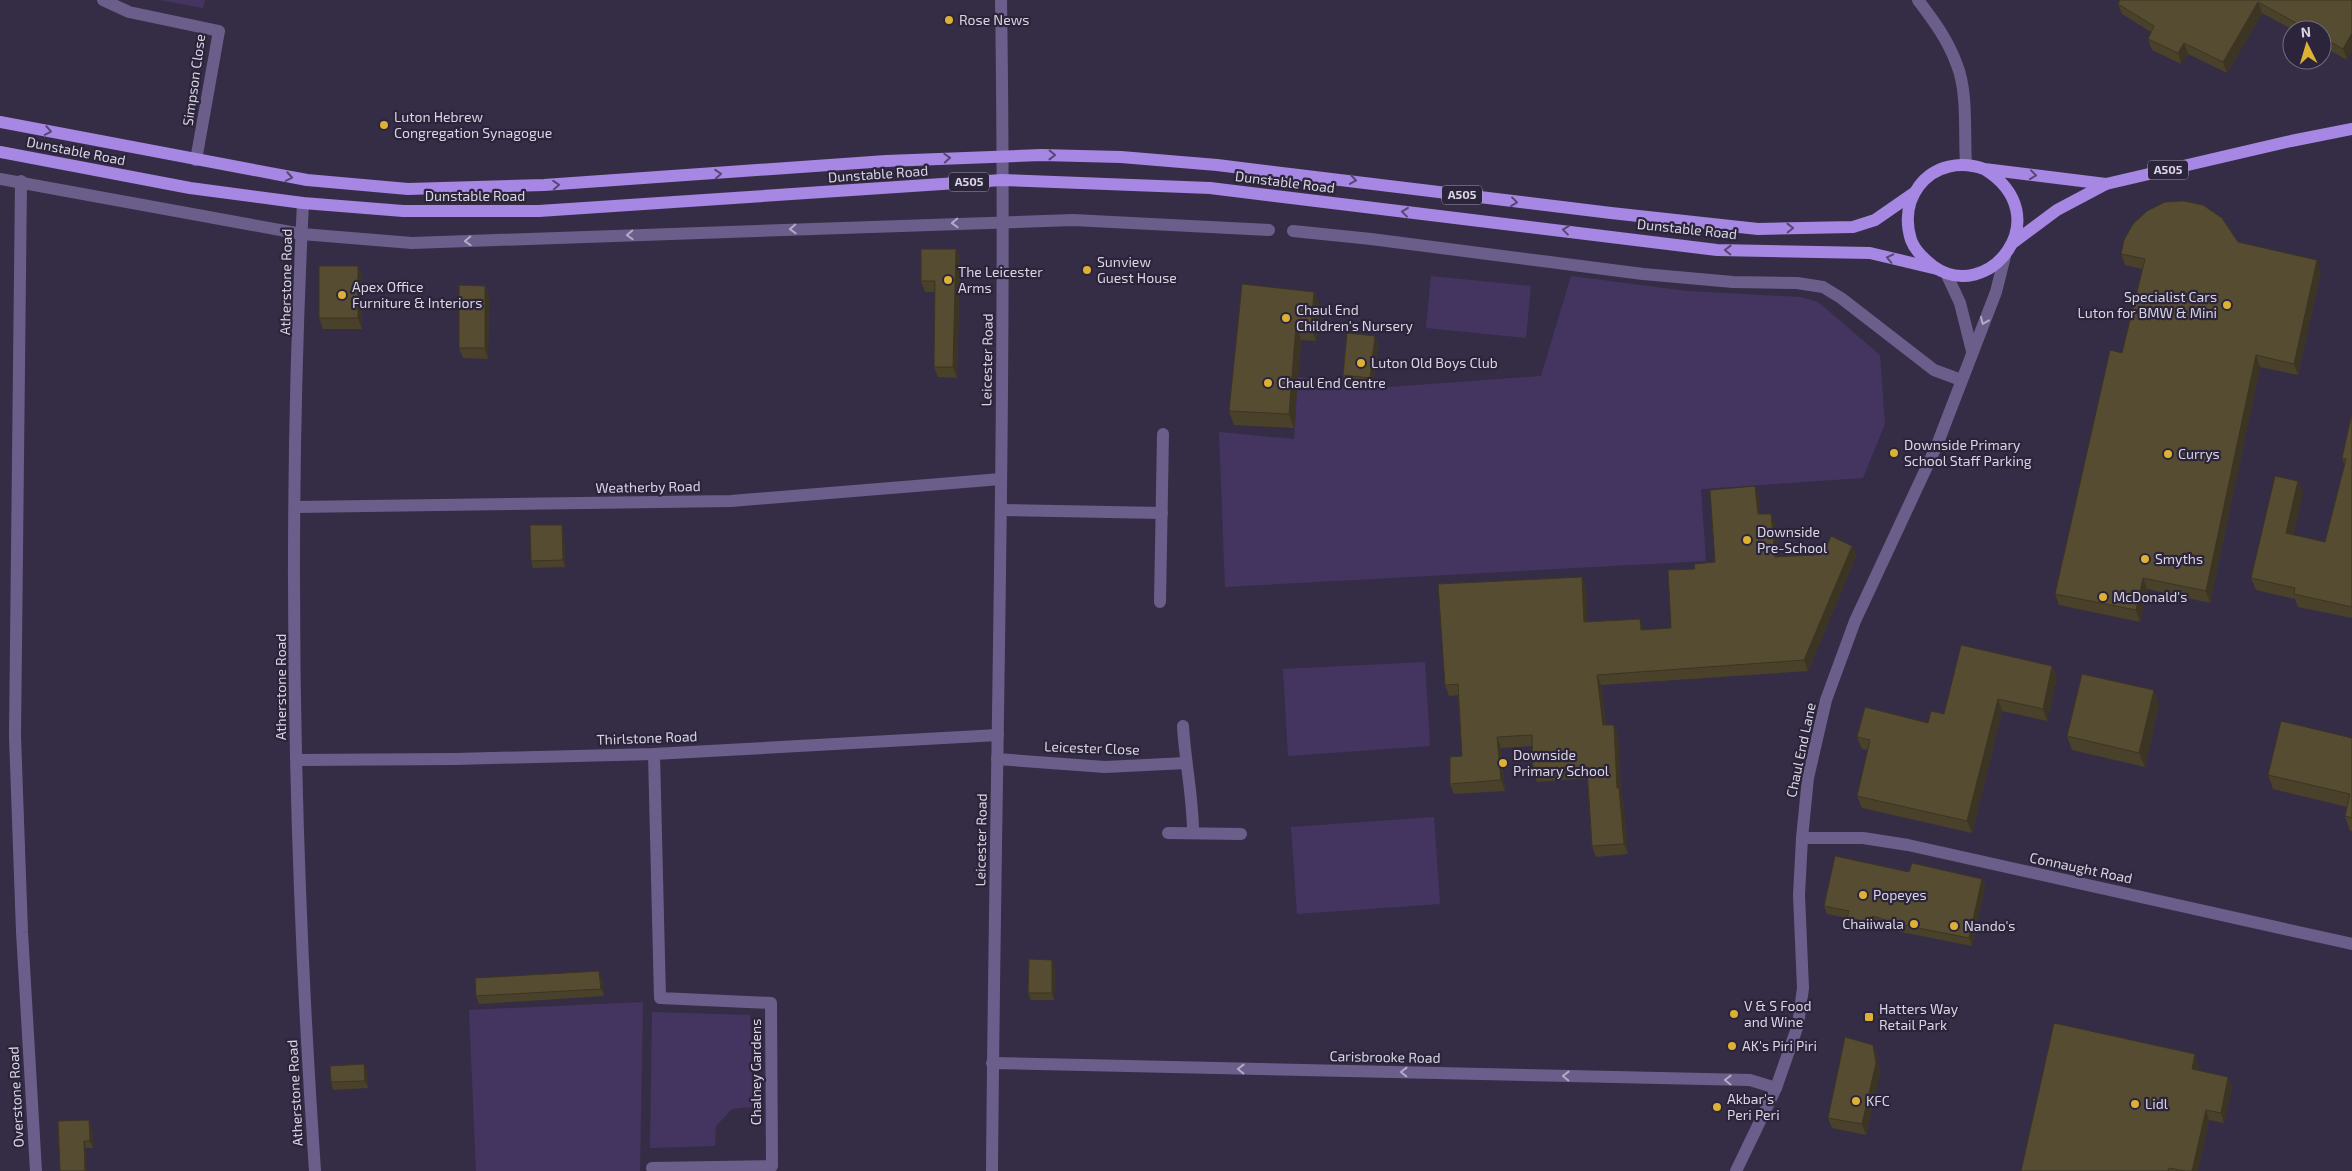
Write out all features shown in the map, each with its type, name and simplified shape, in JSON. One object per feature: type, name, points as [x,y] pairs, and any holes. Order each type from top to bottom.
[{"type":"main road","name":"Dunstable Road","points":[[0,122],[307,180],[408,189],[544,186],[886,161],[1003,156],[1121,157],[1217,165],[1758,229],[1853,227],[1875,220],[1914,193]]},
{"type":"main road","name":"A505","points":[[2014,242],[2057,210],[2106,184],[2350,127]]},
{"type":"main road","name":"Dunstable Road","points":[[0,152],[190,188],[303,203],[403,211],[539,211],[1002,180],[1210,188],[1717,250],[1870,253],[1941,271]]},
{"type":"main road","points":[[1966,164],[1984,169],[1999,178],[2010,191],[2017,207],[2018,225],[2014,242],[2005,256],[1992,266],[1978,273],[1962,275],[1941,271],[1923,258],[1913,244],[1908,228],[1908,210],[1914,193],[1923,181],[1935,171],[1950,166],[1966,164]]},
{"type":"main road","name":"A505","points":[[1984,169],[2106,184]]},
{"type":"street","name":"Simpson Close","points":[[103,0],[129,12],[219,31],[196,160]]},
{"type":"street","name":"Leicester Road","points":[[992,1171],[992,1063],[1002,510],[1004,221],[1001,0]]},
{"type":"street","points":[[1918,0],[1941,29],[1958,67],[1965,116],[1966,164]]},
{"type":"street","points":[[0,179],[21,181],[302,234],[412,243],[1004,221],[1073,220],[1269,230]]},
{"type":"street","name":"Overstone Road","points":[[21,181],[15,736],[22,932],[36,1171]]},
{"type":"street","name":"Atherstone Road","points":[[303,203],[296,507],[297,760],[309,1075],[315,1171]]},
{"type":"street","points":[[1293,231],[1371,239],[1643,274],[1733,282],[1797,283],[1823,287],[1841,298],[1934,370],[1961,380]]},
{"type":"street","name":"Chaul End Lane","points":[[1736,1171],[1776,1088],[1798,1025],[1803,988],[1799,895],[1802,838],[1808,778],[1829,694],[1855,621],[1937,445],[1972,350],[1996,292],[2005,256]]},
{"type":"street","points":[[1941,271],[1960,303],[1972,350]]},
{"type":"street","points":[[1160,602],[1163,434]]},
{"type":"street","name":"Weatherby Road","points":[[296,507],[731,501],[1001,479]]},
{"type":"street","points":[[1002,510],[1162,513]]},
{"type":"street","points":[[1183,726],[1186,763],[1193,805],[1193,833]]},
{"type":"street","name":"Thirlstone Road","points":[[297,760],[455,759],[654,754],[998,735]]},
{"type":"street","name":"Chalney Gardens","points":[[652,1168],[772,1166],[771,1003],[660,998],[654,754]]},
{"type":"street","name":"Leicester Close","points":[[998,759],[1105,767],[1186,763]]},
{"type":"street","points":[[1168,833],[1240,834]]},
{"type":"street","name":"Connaught Road","points":[[1802,838],[1863,838],[1908,845],[2352,944]]},
{"type":"street","name":"Carisbrooke Road","points":[[992,1063],[1750,1080],[1776,1088]]},
{"type":"shaded area","points":[[159,0],[205,0],[203,8]]},
{"type":"shaded area","points":[[1431,276],[1531,286],[1526,338],[1426,328]]},
{"type":"shaded area","points":[[1571,276],[1687,291],[1801,297],[1818,302],[1880,355],[1885,424],[1863,478],[1701,489],[1706,561],[1225,587],[1219,432],[1294,439],[1298,377],[1375,388],[1541,376]]},
{"type":"shaded area","points":[[1425,662],[1430,746],[1288,756],[1283,669]]},
{"type":"shaded area","points":[[1434,817],[1440,904],[1297,914],[1291,827]]},
{"type":"shaded area","points":[[643,1002],[640,1171],[476,1171],[469,1010]]},
{"type":"shaded area","points":[[652,1012],[750,1015],[753,1107],[732,1109],[716,1126],[715,1146],[650,1148]]},
{"type":"building","points":[[2120,0],[2352,0],[2352,33],[2343,49],[2332,43],[2332,20],[2291,20],[2258,2],[2223,62],[2184,43],[2178,53],[2148,39],[2154,26],[2118,4]]},
{"type":"building","points":[[2184,201],[2203,205],[2222,218],[2238,242],[2317,260],[2294,364],[2256,355],[2206,591],[2143,578],[2136,610],[2055,594],[2110,350],[2122,353],[2145,259],[2121,254],[2124,240],[2133,224],[2147,211],[2165,202]]},
{"type":"building","points":[[921,249],[956,249],[953,367],[934,367],[935,281],[921,281]]},
{"type":"building","points":[[319,266],[358,266],[358,318],[319,318]]},
{"type":"building","name":"Chaul End Centre","points":[[1242,284],[1314,292],[1311,327],[1296,325],[1289,414],[1229,411]]},
{"type":"building","points":[[459,285],[485,286],[485,348],[459,348]]},
{"type":"building","name":"Luton Old Boys Club","points":[[1347,333],[1375,336],[1370,378],[1343,375]]},
{"type":"building","points":[[2352,413],[2352,607],[2294,594],[2295,588],[2251,578],[2275,476],[2298,481],[2286,533],[2325,542],[2346,459],[2342,458]]},
{"type":"building","name":"Downside Primary School","points":[[1755,486],[1758,514],[1771,514],[1775,557],[1814,555],[1825,550],[1831,536],[1852,546],[1804,660],[1597,675],[1603,725],[1614,725],[1617,788],[1619,788],[1624,844],[1592,846],[1587,767],[1533,771],[1532,735],[1497,737],[1501,780],[1450,784],[1450,757],[1462,756],[1458,684],[1445,685],[1438,584],[1582,577],[1584,622],[1640,619],[1641,630],[1671,628],[1668,570],[1695,569],[1694,564],[1715,562],[1710,490]]},
{"type":"building","points":[[530,525],[562,525],[563,560],[531,561]]},
{"type":"building","points":[[1961,645],[2052,666],[2043,709],[1998,699],[1967,821],[1857,796],[1870,740],[1857,737],[1865,707],[1928,723],[1931,711],[1944,714]]},
{"type":"building","points":[[2082,674],[2154,690],[2139,753],[2067,736]]},
{"type":"building","points":[[2281,721],[2352,738],[2352,818],[2345,816],[2350,794],[2268,775]]},
{"type":"building","points":[[1835,856],[1909,872],[1912,863],[1982,879],[1969,938],[1898,924],[1873,916],[1870,922],[1847,918],[1849,911],[1824,906]]},
{"type":"building","points":[[1029,959],[1052,960],[1052,993],[1028,993]]},
{"type":"building","points":[[599,971],[601,989],[476,996],[475,978]]},
{"type":"building","name":"Lidl","points":[[2054,1023],[2195,1054],[2192,1069],[2228,1077],[2221,1113],[2206,1110],[2192,1171],[2169,1168],[2168,1171],[2021,1171]]},
{"type":"building","name":"KFC","points":[[1845,1037],[1873,1045],[1876,1063],[1862,1124],[1828,1118]]},
{"type":"building","points":[[364,1064],[365,1081],[331,1082],[330,1066]]},
{"type":"building","points":[[89,1120],[90,1141],[84,1141],[85,1171],[60,1171],[58,1121]]},
{"type":"place","name":"Rose News","points":[[949,20]]},
{"type":"place","name":"Luton Hebrew Congregation Synagogue","points":[[384,125]]},
{"type":"place","name":"Sunview Guest House","points":[[1087,270]]},
{"type":"place","name":"The Leicester Arms","points":[[948,280]]},
{"type":"place","name":"Apex Office Furniture & Interiors","points":[[342,295]]},
{"type":"place","name":"Specialist Cars Luton for BMW & Mini","points":[[2227,305]]},
{"type":"place","name":"Chaul End Children's Nursery","points":[[1286,318]]},
{"type":"place","name":"Luton Old Boys Club","points":[[1361,363]]},
{"type":"place","name":"Chaul End Centre","points":[[1268,383]]},
{"type":"place","name":"Downside Primary School Staff Parking","points":[[1894,453]]},
{"type":"place","name":"Currys","points":[[2168,454]]},
{"type":"place","name":"Downside Pre-School","points":[[1747,540]]},
{"type":"place","name":"Smyths","points":[[2145,559]]},
{"type":"place","name":"McDonald's","points":[[2103,597]]},
{"type":"place","name":"Downside Primary School","points":[[1503,763]]},
{"type":"place","name":"Popeyes","points":[[1863,895]]},
{"type":"place","name":"Chaiiwala","points":[[1914,924]]},
{"type":"place","name":"Nando's","points":[[1954,926]]},
{"type":"place","name":"V & S Food and Wine","points":[[1734,1014]]},
{"type":"place","name":"Hatters Way Retail Park","points":[[1869,1017]]},
{"type":"place","name":"AK's Piri Piri","points":[[1732,1046]]},
{"type":"place","name":"KFC","points":[[1856,1101]]},
{"type":"place","name":"Lidl","points":[[2135,1104]]},
{"type":"place","name":"Akbar's Peri Peri","points":[[1717,1107]]}]
